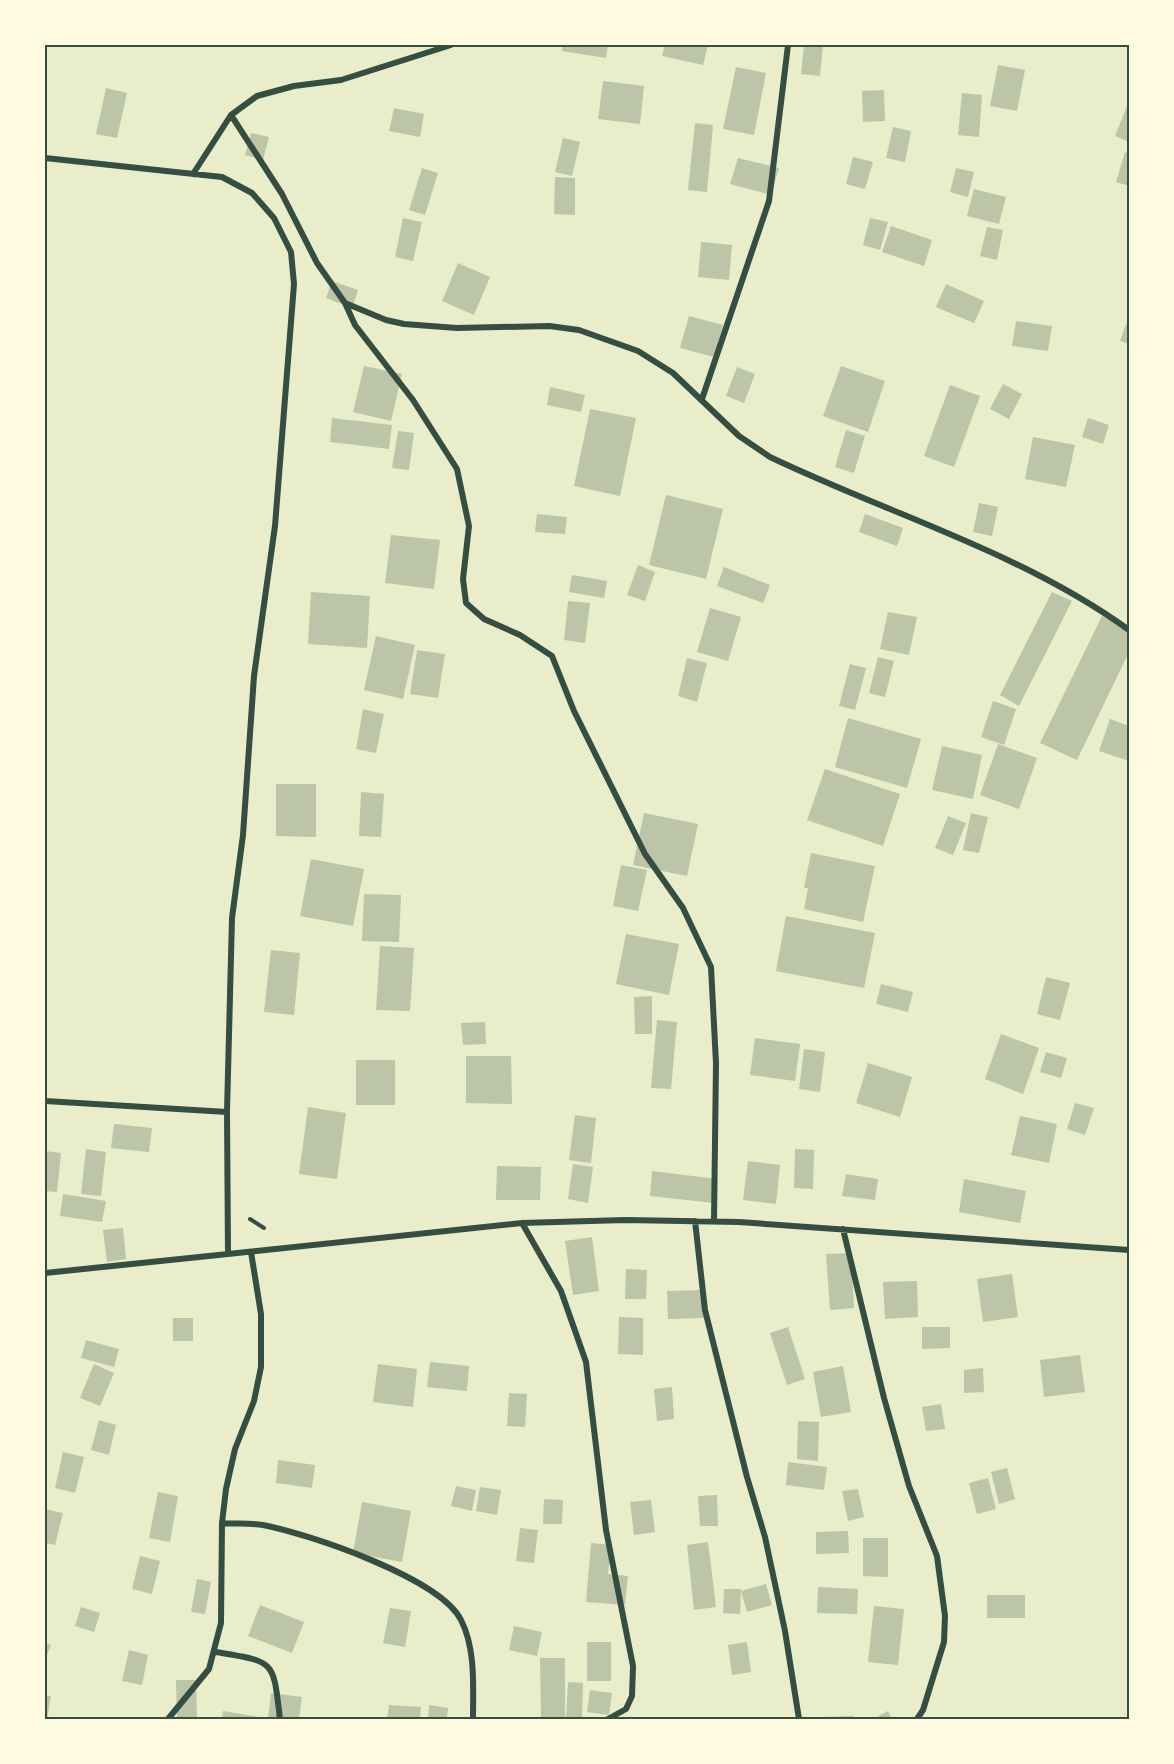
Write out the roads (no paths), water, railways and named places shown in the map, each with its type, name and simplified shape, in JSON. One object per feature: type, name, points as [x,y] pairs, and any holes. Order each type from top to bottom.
[{"type":"street","points":[[193,174],[231,115],[257,96],[294,86],[341,80],[451,45]]},
{"type":"street","points":[[702,399],[769,201],[788,45]]},
{"type":"street","points":[[231,115],[282,194],[317,263],[345,303],[355,325],[413,400],[457,470],[469,526],[463,579],[466,603],[484,619],[520,635],[552,656],[574,711],[645,854],[683,908],[711,968],[716,1063],[714,1221]]},
{"type":"street","points":[[45,158],[222,177],[252,193],[274,218],[291,252],[294,284],[275,526],[254,676],[243,835],[232,918],[227,1112],[228,1254]]},
{"type":"street","points":[[345,303],[386,320],[404,324],[457,328],[549,326],[579,330],[638,351],[674,373],[739,436],[770,457],[1005,559],[1073,595],[1129,630]]},
{"type":"street","points":[[45,1101],[227,1112]]},
{"type":"street","points":[[695,1221],[705,1310],[747,1477],[765,1536],[800,1719]]},
{"type":"street","points":[[45,1273],[522,1223],[714,1221],[1129,1250]]},
{"type":"street","points":[[522,1223],[561,1291],[586,1362],[606,1530],[633,1666],[632,1696],[626,1709],[608,1719]]},
{"type":"street","points":[[843,1229],[884,1398],[909,1486],[937,1556],[945,1616],[944,1642],[923,1710],[917,1719]]},
{"type":"street","points":[[168,1719],[203,1680],[216,1652],[221,1623],[222,1523],[235,1449],[254,1401],[261,1367],[261,1314],[251,1252]]},
{"type":"street","points":[[222,1523],[260,1524],[315,1539],[396,1571],[440,1597],[461,1619],[470,1648],[473,1719]]},
{"type":"street","points":[[216,1652],[253,1658],[270,1668],[277,1683],[280,1719]]}]
